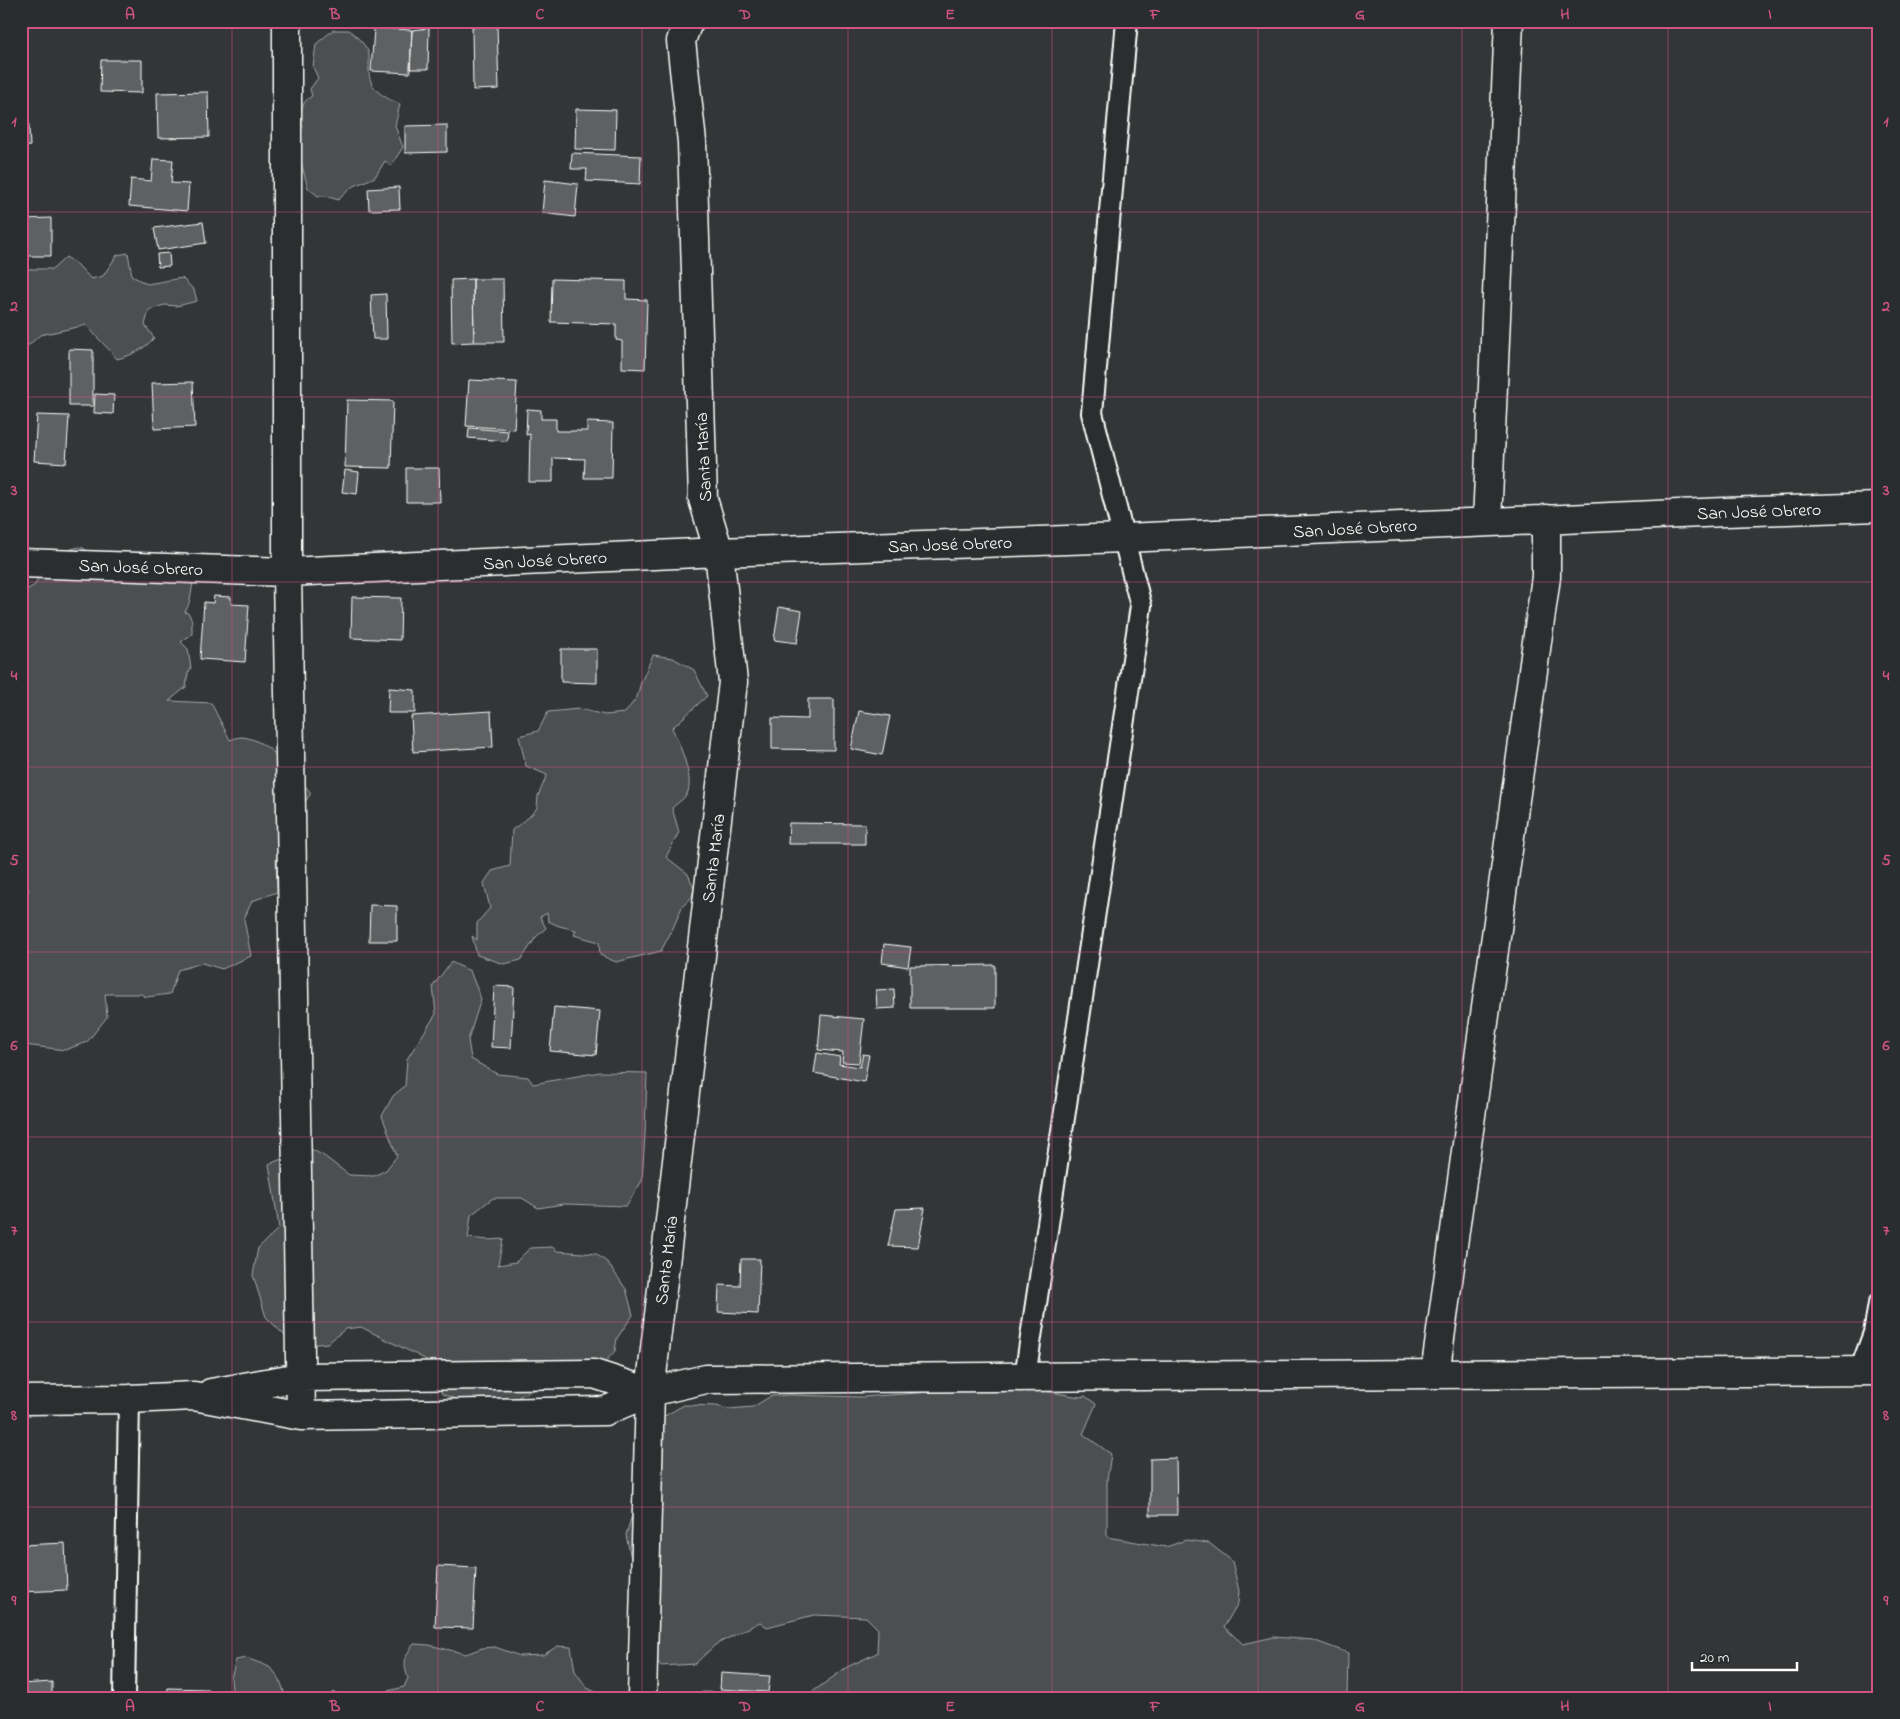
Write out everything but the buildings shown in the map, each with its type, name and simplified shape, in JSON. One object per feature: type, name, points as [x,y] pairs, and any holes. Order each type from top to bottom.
[{"type":"street","points":[[288,21],[288,572],[301,1416]]},
{"type":"street","name":"Santa María","points":[[642,1698],[650,1392],[734,682],[719,552],[703,499],[692,142],[681,41],[690,21]]},
{"type":"street","points":[[1487,522],[1509,21]]},
{"type":"street","name":"San José Obrero","points":[[21,563],[288,572],[719,552],[1124,538],[1546,519],[1879,507]]},
{"type":"street","points":[[1435,1374],[1546,577],[1546,519]]},
{"type":"street","points":[[194,1396],[301,1416],[605,1411],[650,1392],[706,1379],[1869,1371]]},
{"type":"street","points":[[21,1400],[194,1396],[300,1377],[594,1374],[650,1392]]},
{"type":"lane","points":[[1026,1377],[1141,606],[1092,413],[1127,21]]},
{"type":"lane","points":[[1869,1371],[1879,1304]]},
{"type":"lane","points":[[124,1698],[129,1399]]},
{"type":"shaded area","points":[[333,30],[349,30],[362,42],[369,53],[370,78],[375,88],[384,96],[400,104],[395,126],[403,147],[391,166],[385,161],[375,177],[352,187],[338,200],[326,196],[318,196],[308,188],[302,166],[298,136],[303,127],[303,106],[312,96],[310,89],[318,78],[313,67],[316,44]]},
{"type":"shaded area","points":[[128,253],[132,276],[147,284],[182,278],[194,290],[197,301],[177,306],[164,305],[149,310],[145,325],[154,338],[137,352],[117,359],[87,325],[40,335],[29,345],[21,345],[21,269],[53,269],[66,257],[77,264],[91,279],[103,276],[117,255]]},
{"type":"shaded area","points":[[79,547],[96,557],[175,554],[187,562],[195,574],[190,599],[185,612],[189,614],[192,621],[192,634],[181,642],[188,649],[191,669],[188,673],[186,687],[169,701],[211,703],[230,740],[242,737],[262,744],[281,759],[311,793],[280,840],[276,860],[277,892],[252,901],[244,919],[251,956],[222,969],[202,963],[178,970],[170,994],[146,997],[141,994],[105,994],[107,1017],[87,1042],[65,1050],[24,1045],[21,1034],[21,906],[24,904],[29,889],[21,879],[21,847],[24,834],[21,834],[21,666],[28,653],[21,646],[21,638],[25,631],[21,614],[21,593],[35,585],[42,568],[57,553]]},
{"type":"shaded area","points":[[653,655],[673,658],[694,670],[707,696],[672,728],[688,770],[689,787],[686,796],[672,808],[679,832],[666,857],[688,874],[694,888],[692,897],[682,907],[661,951],[616,962],[600,955],[599,942],[574,935],[576,930],[548,921],[547,913],[540,917],[546,928],[536,937],[521,960],[504,964],[477,955],[472,936],[477,940],[477,923],[490,908],[484,883],[492,871],[510,866],[512,830],[537,808],[538,796],[547,775],[526,766],[519,736],[538,731],[548,712],[579,709],[605,715],[625,713],[637,697],[641,682]]},
{"type":"shaded area","points":[[451,962],[470,971],[481,999],[468,1040],[471,1059],[497,1074],[528,1077],[533,1084],[600,1072],[647,1073],[642,1181],[626,1206],[564,1204],[538,1208],[522,1198],[493,1198],[471,1215],[468,1238],[503,1239],[498,1265],[516,1262],[530,1248],[552,1247],[557,1251],[596,1254],[607,1262],[626,1289],[633,1315],[617,1338],[615,1351],[605,1362],[574,1370],[553,1383],[515,1399],[496,1404],[468,1404],[442,1394],[433,1363],[361,1327],[345,1329],[328,1343],[295,1346],[266,1317],[253,1275],[258,1248],[279,1228],[269,1164],[309,1148],[324,1156],[349,1175],[374,1176],[386,1170],[397,1156],[382,1116],[393,1096],[405,1086],[407,1059],[436,1014],[433,986]]},
{"type":"shaded area","points":[[1014,1386],[1080,1397],[1085,1396],[1096,1404],[1083,1434],[1111,1454],[1107,1480],[1107,1537],[1166,1547],[1186,1540],[1209,1543],[1232,1561],[1239,1591],[1238,1603],[1224,1627],[1243,1644],[1274,1637],[1313,1640],[1348,1653],[1347,1698],[804,1698],[847,1667],[877,1653],[878,1629],[866,1617],[814,1615],[767,1627],[760,1622],[715,1645],[695,1664],[660,1666],[649,1642],[626,1535],[661,1418],[684,1405],[716,1406],[729,1409],[753,1407],[771,1396],[862,1397]]},
{"type":"shaded area","points":[[414,1644],[429,1645],[466,1654],[482,1648],[495,1647],[520,1656],[543,1655],[558,1646],[571,1647],[575,1671],[587,1688],[609,1698],[508,1698],[505,1694],[486,1691],[462,1698],[388,1698],[388,1691],[404,1687],[408,1678],[405,1660]]},
{"type":"shaded area","points":[[246,1658],[266,1666],[275,1673],[280,1681],[285,1698],[223,1698],[232,1690],[231,1678],[236,1660]]},
{"type":"shaded area","points":[[703,1692],[735,1693],[760,1698],[691,1698]]}]
